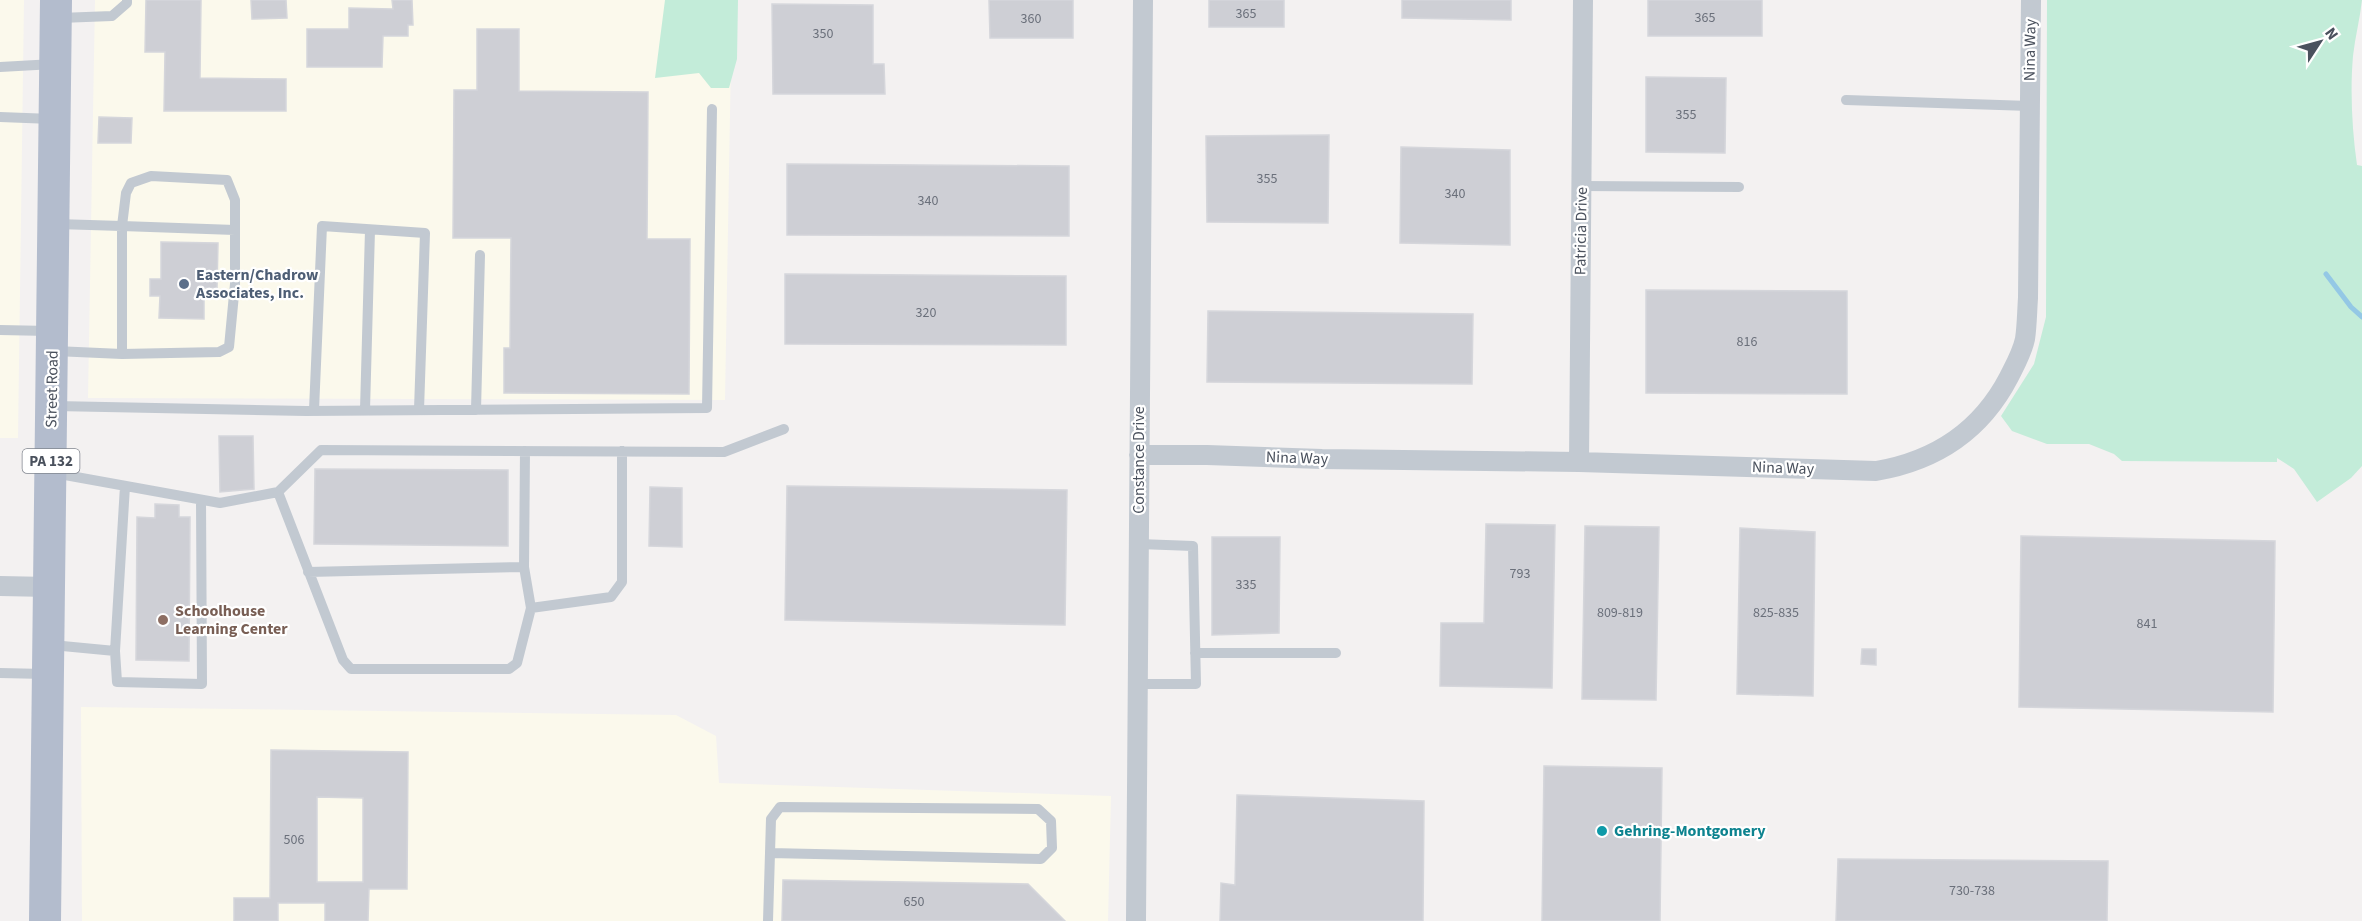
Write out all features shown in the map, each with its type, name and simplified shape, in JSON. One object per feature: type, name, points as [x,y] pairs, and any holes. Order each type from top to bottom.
[{"type":"main road","name":"Street Road","points":[[45,921],[56,9]]},
{"type":"street","name":"Constance Drive","points":[[1136,921],[1143,0]]},
{"type":"street","name":"Patricia Drive","points":[[1579,462],[1583,0]]},
{"type":"street","name":"Nina Way","points":[[1139,454],[1579,462],[1876,471],[1923,459],[1961,437],[1975,425],[2000,393],[2018,361],[2024,341],[2028,298],[2031,0]]},
{"type":"street","points":[[0,586],[49,587]]},
{"type":"lane","points":[[56,9],[112,16],[127,3],[127,0]]},
{"type":"lane","points":[[0,67],[56,64]]},
{"type":"lane","points":[[1846,100],[2030,106]]},
{"type":"lane","points":[[52,406],[314,411],[707,408],[712,109]]},
{"type":"lane","points":[[0,117],[55,119]]},
{"type":"lane","points":[[0,330],[122,354],[219,352],[229,347],[235,284],[235,200],[227,180],[151,176],[131,183],[126,193],[122,226],[122,354]]},
{"type":"lane","points":[[1581,186],[1739,187]]},
{"type":"lane","points":[[54,224],[235,230]]},
{"type":"lane","points":[[314,411],[322,226],[425,233],[419,410]]},
{"type":"lane","points":[[365,410],[370,230]]},
{"type":"lane","points":[[476,410],[480,255]]},
{"type":"lane","points":[[51,472],[220,503],[278,492],[321,450],[724,452],[784,429]]},
{"type":"lane","points":[[278,492],[343,660],[351,669],[509,669],[517,663],[531,608],[524,567],[525,451]]},
{"type":"lane","points":[[531,608],[611,597],[622,582],[622,452]]},
{"type":"lane","points":[[125,486],[115,651],[117,682],[202,684],[201,500]]},
{"type":"lane","points":[[1138,684],[1196,684],[1193,546],[1139,544]]},
{"type":"lane","points":[[308,572],[524,567]]},
{"type":"lane","points":[[0,673],[48,659],[115,651]]},
{"type":"lane","points":[[1195,653],[1336,653]]},
{"type":"lane","points":[[768,921],[770,853],[771,819],[780,807],[1038,809],[1051,822],[1052,848],[1041,859],[770,853]]},
{"type":"shaded area","points":[[0,0],[24,0],[18,438],[0,438]]},
{"type":"shaded area","points":[[95,0],[732,0],[725,400],[88,398]]},
{"type":"shaded area","points":[[81,707],[676,715],[716,736],[719,783],[1111,796],[1108,921],[82,921]]},
{"type":"green space","points":[[665,0],[738,0],[737,59],[729,88],[711,88],[699,73],[655,78]]},
{"type":"green space","points":[[2047,0],[2362,0],[2353,56],[2352,97],[2357,165],[2362,166],[2362,466],[2351,478],[2317,502],[2294,469],[2277,458],[2277,462],[2122,461],[2114,454],[2089,444],[2047,444],[2012,431],[2001,416],[2034,364],[2046,317]]},
{"type":"building","points":[[146,0],[201,0],[200,78],[286,79],[286,111],[164,111],[165,52],[145,52]]},
{"type":"building","points":[[251,0],[286,0],[287,18],[252,19]]},
{"type":"building","points":[[392,0],[412,0],[413,25],[408,25],[408,36],[383,36],[382,67],[307,67],[307,29],[349,29],[349,8],[393,9]]},
{"type":"building","points":[[989,0],[1073,0],[1073,38],[990,38]]},
{"type":"building","points":[[1209,0],[1284,0],[1284,27],[1209,27]]},
{"type":"building","points":[[1402,0],[1511,0],[1511,20],[1402,18]]},
{"type":"building","points":[[1648,0],[1762,0],[1762,36],[1648,36]]},
{"type":"building","points":[[772,4],[873,5],[873,64],[884,64],[885,94],[773,94]]},
{"type":"building","points":[[477,29],[519,29],[519,91],[648,92],[647,239],[690,239],[689,394],[504,393],[504,348],[510,348],[511,238],[453,238],[454,90],[477,90]]},
{"type":"building","points":[[1646,77],[1726,78],[1725,153],[1646,152]]},
{"type":"building","points":[[99,117],[132,118],[131,143],[98,143]]},
{"type":"building","points":[[1329,135],[1328,223],[1207,222],[1206,136]]},
{"type":"building","points":[[1401,147],[1510,150],[1510,245],[1400,243]]},
{"type":"building","points":[[787,164],[1069,166],[1069,236],[787,235]]},
{"type":"building","name":"Eastern/Chadrow Associates, Inc.","points":[[161,242],[218,243],[217,288],[204,288],[204,319],[159,318],[160,296],[150,296],[150,279],[161,279]]},
{"type":"building","points":[[785,274],[1066,276],[1066,345],[785,344]]},
{"type":"building","points":[[1646,290],[1847,291],[1847,394],[1646,393]]},
{"type":"building","points":[[1208,311],[1473,314],[1472,384],[1207,382]]},
{"type":"building","points":[[219,436],[253,436],[254,489],[220,492]]},
{"type":"building","points":[[315,469],[508,470],[508,546],[314,544]]},
{"type":"building","points":[[787,486],[1067,490],[1065,625],[785,620]]},
{"type":"building","points":[[650,487],[682,488],[682,547],[649,546]]},
{"type":"building","name":"Schoolhouse Learning Center","points":[[155,504],[179,505],[179,517],[190,517],[189,661],[136,660],[137,517],[155,518]]},
{"type":"building","points":[[1486,524],[1555,525],[1552,688],[1440,686],[1441,623],[1484,623]]},
{"type":"building","points":[[1585,526],[1659,527],[1656,700],[1582,699]]},
{"type":"building","points":[[1740,528],[1815,532],[1813,696],[1737,694]]},
{"type":"building","points":[[2021,536],[2275,541],[2273,712],[2019,707]]},
{"type":"building","points":[[1212,537],[1280,537],[1279,633],[1212,635]]},
{"type":"building","points":[[1862,649],[1876,649],[1876,665],[1861,664]]},
{"type":"building","points":[[271,750],[408,752],[407,889],[369,889],[368,921],[325,921],[325,903],[278,903],[278,921],[234,921],[234,898],[270,898]],"holes":[[[317,797],[363,798],[363,882],[317,882]]]},
{"type":"building","name":"Gehring-Montgomery","points":[[1544,766],[1662,768],[1660,921],[1542,921]]},
{"type":"building","points":[[1237,795],[1424,801],[1423,921],[1220,921],[1221,883],[1235,885]]},
{"type":"building","points":[[1838,859],[2108,861],[2107,921],[1836,921]]},
{"type":"building","points":[[783,880],[1028,884],[1065,921],[782,921]]},
{"type":"waterway","points":[[2326,274],[2351,307],[2362,317]]},
{"type":"place","name":"Eastern/Chadrow Associates, Inc.","points":[[184,284]]},
{"type":"place","name":"Schoolhouse Learning Center","points":[[163,620]]},
{"type":"place","name":"Gehring-Montgomery","points":[[1602,831]]}]
